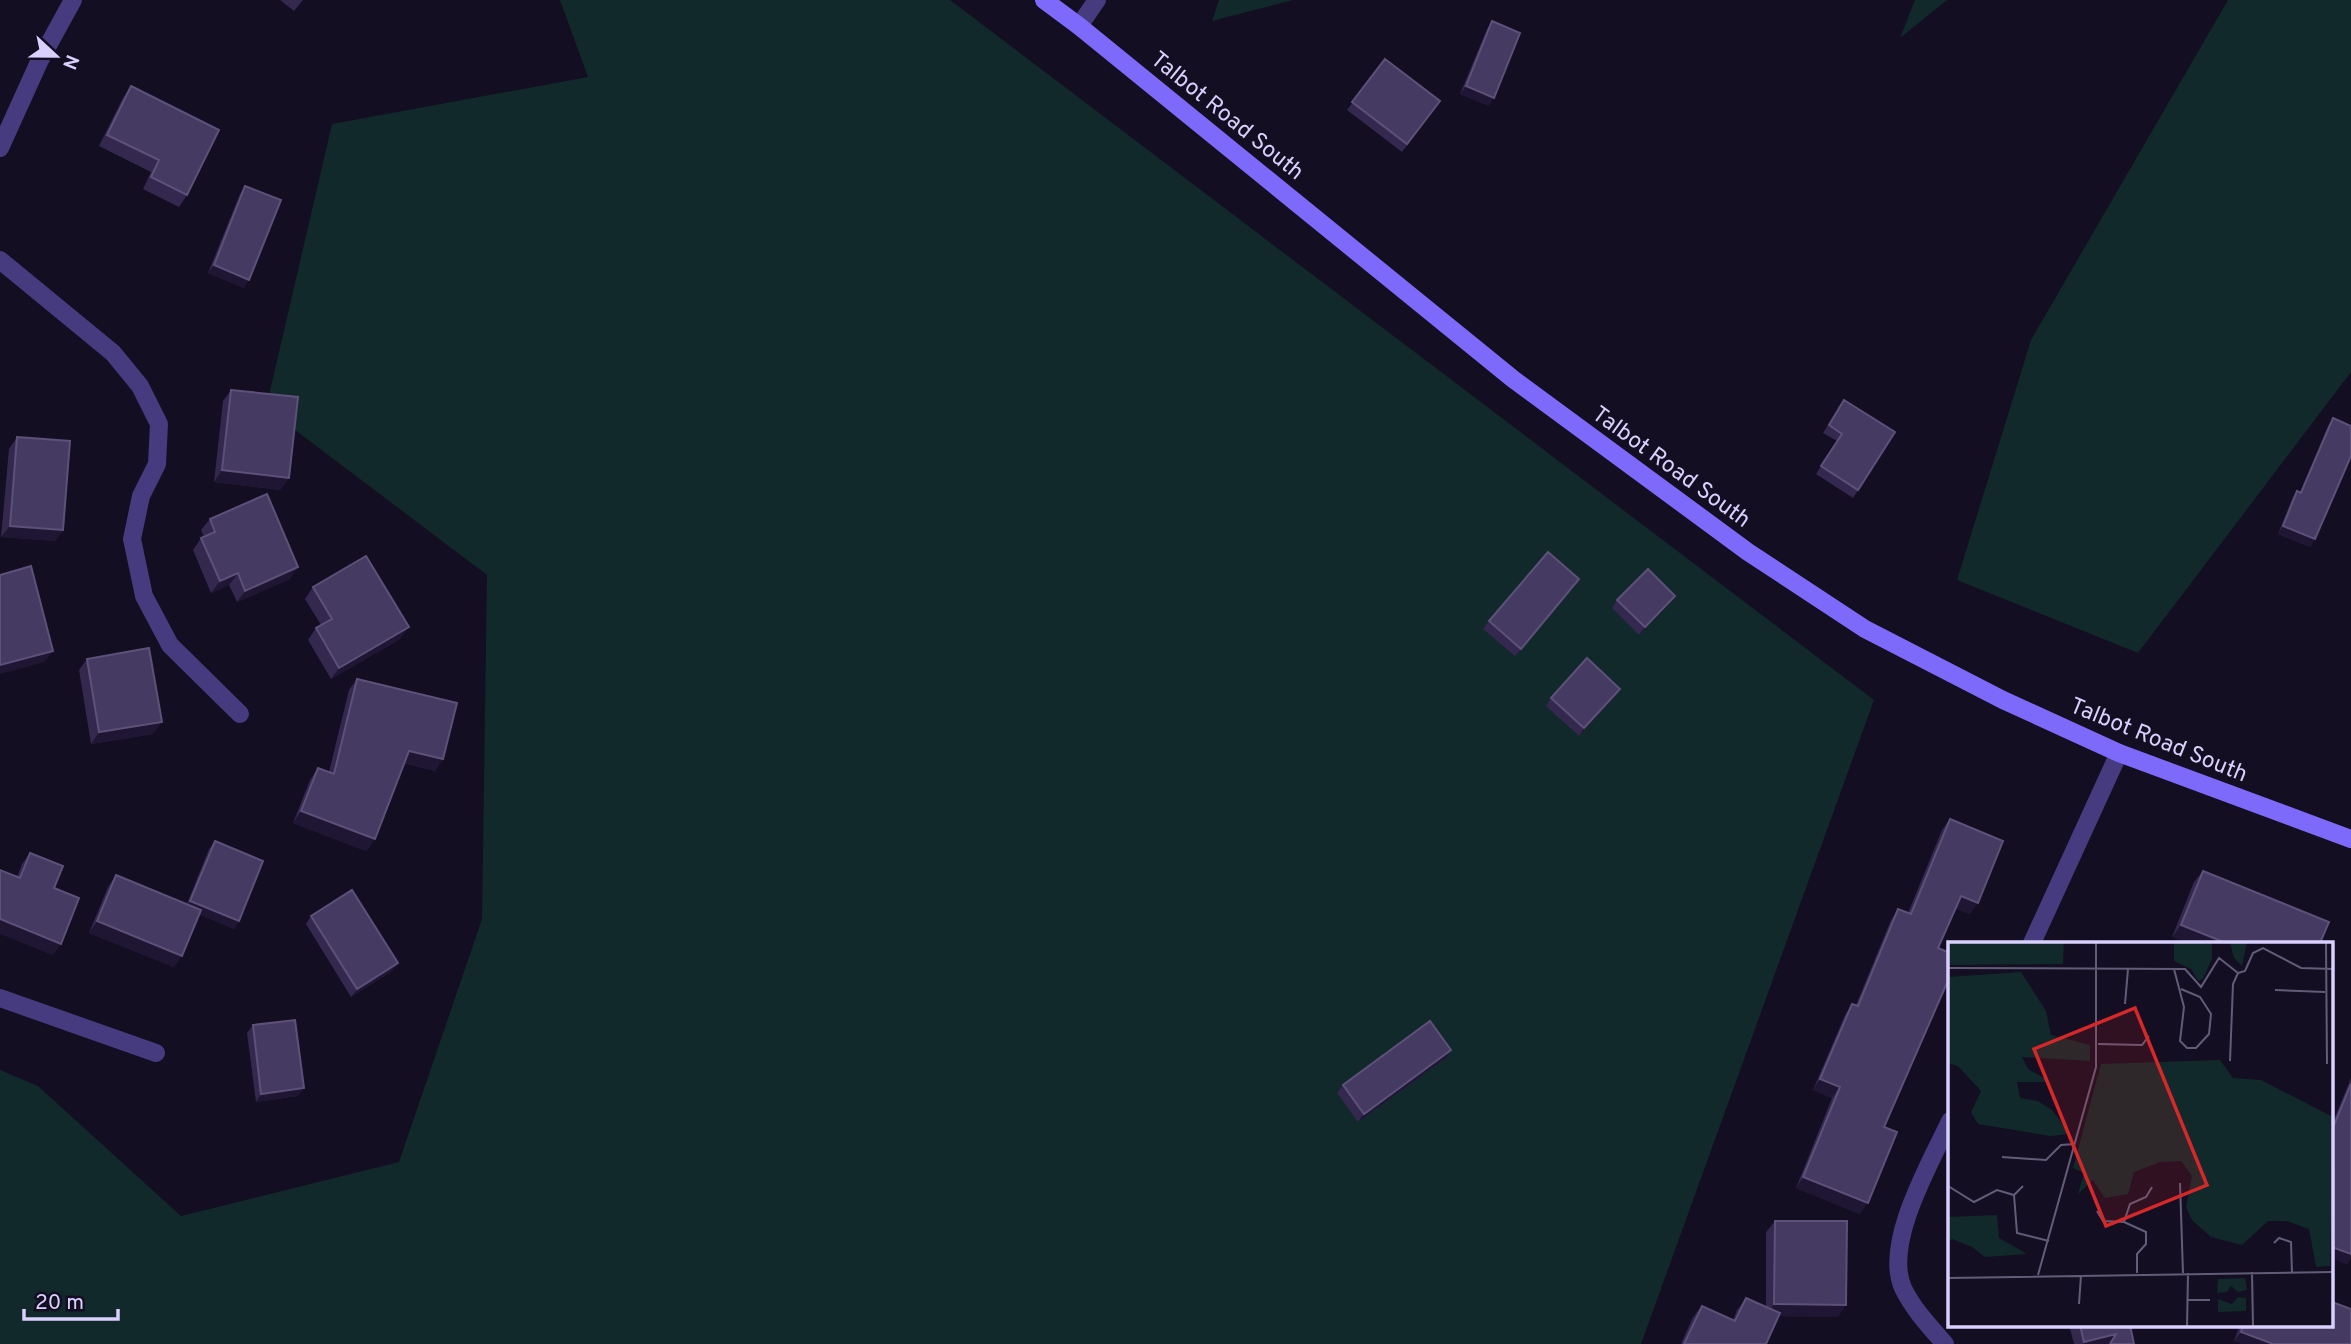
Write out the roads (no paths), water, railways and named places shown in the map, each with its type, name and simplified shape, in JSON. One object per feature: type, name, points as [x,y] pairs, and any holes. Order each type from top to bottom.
[{"type":"street","points":[[0,148],[39,62],[73,0]]},
{"type":"street","name":"Talbot Road South","points":[[1044,0],[1513,379],[1748,552],[1865,629],[2003,700],[2119,753],[2351,839]]},
{"type":"street","points":[[1079,26],[1097,0]]},
{"type":"street","points":[[0,260],[113,353],[140,386],[159,424],[157,464],[141,496],[132,539],[144,596],[170,645],[240,714]]},
{"type":"street","points":[[2032,942],[2119,753]]},
{"type":"street","points":[[0,998],[156,1053]]},
{"type":"street","points":[[1945,1344],[1924,1321],[1902,1286],[1898,1250],[1908,1213],[1948,1125]]}]
